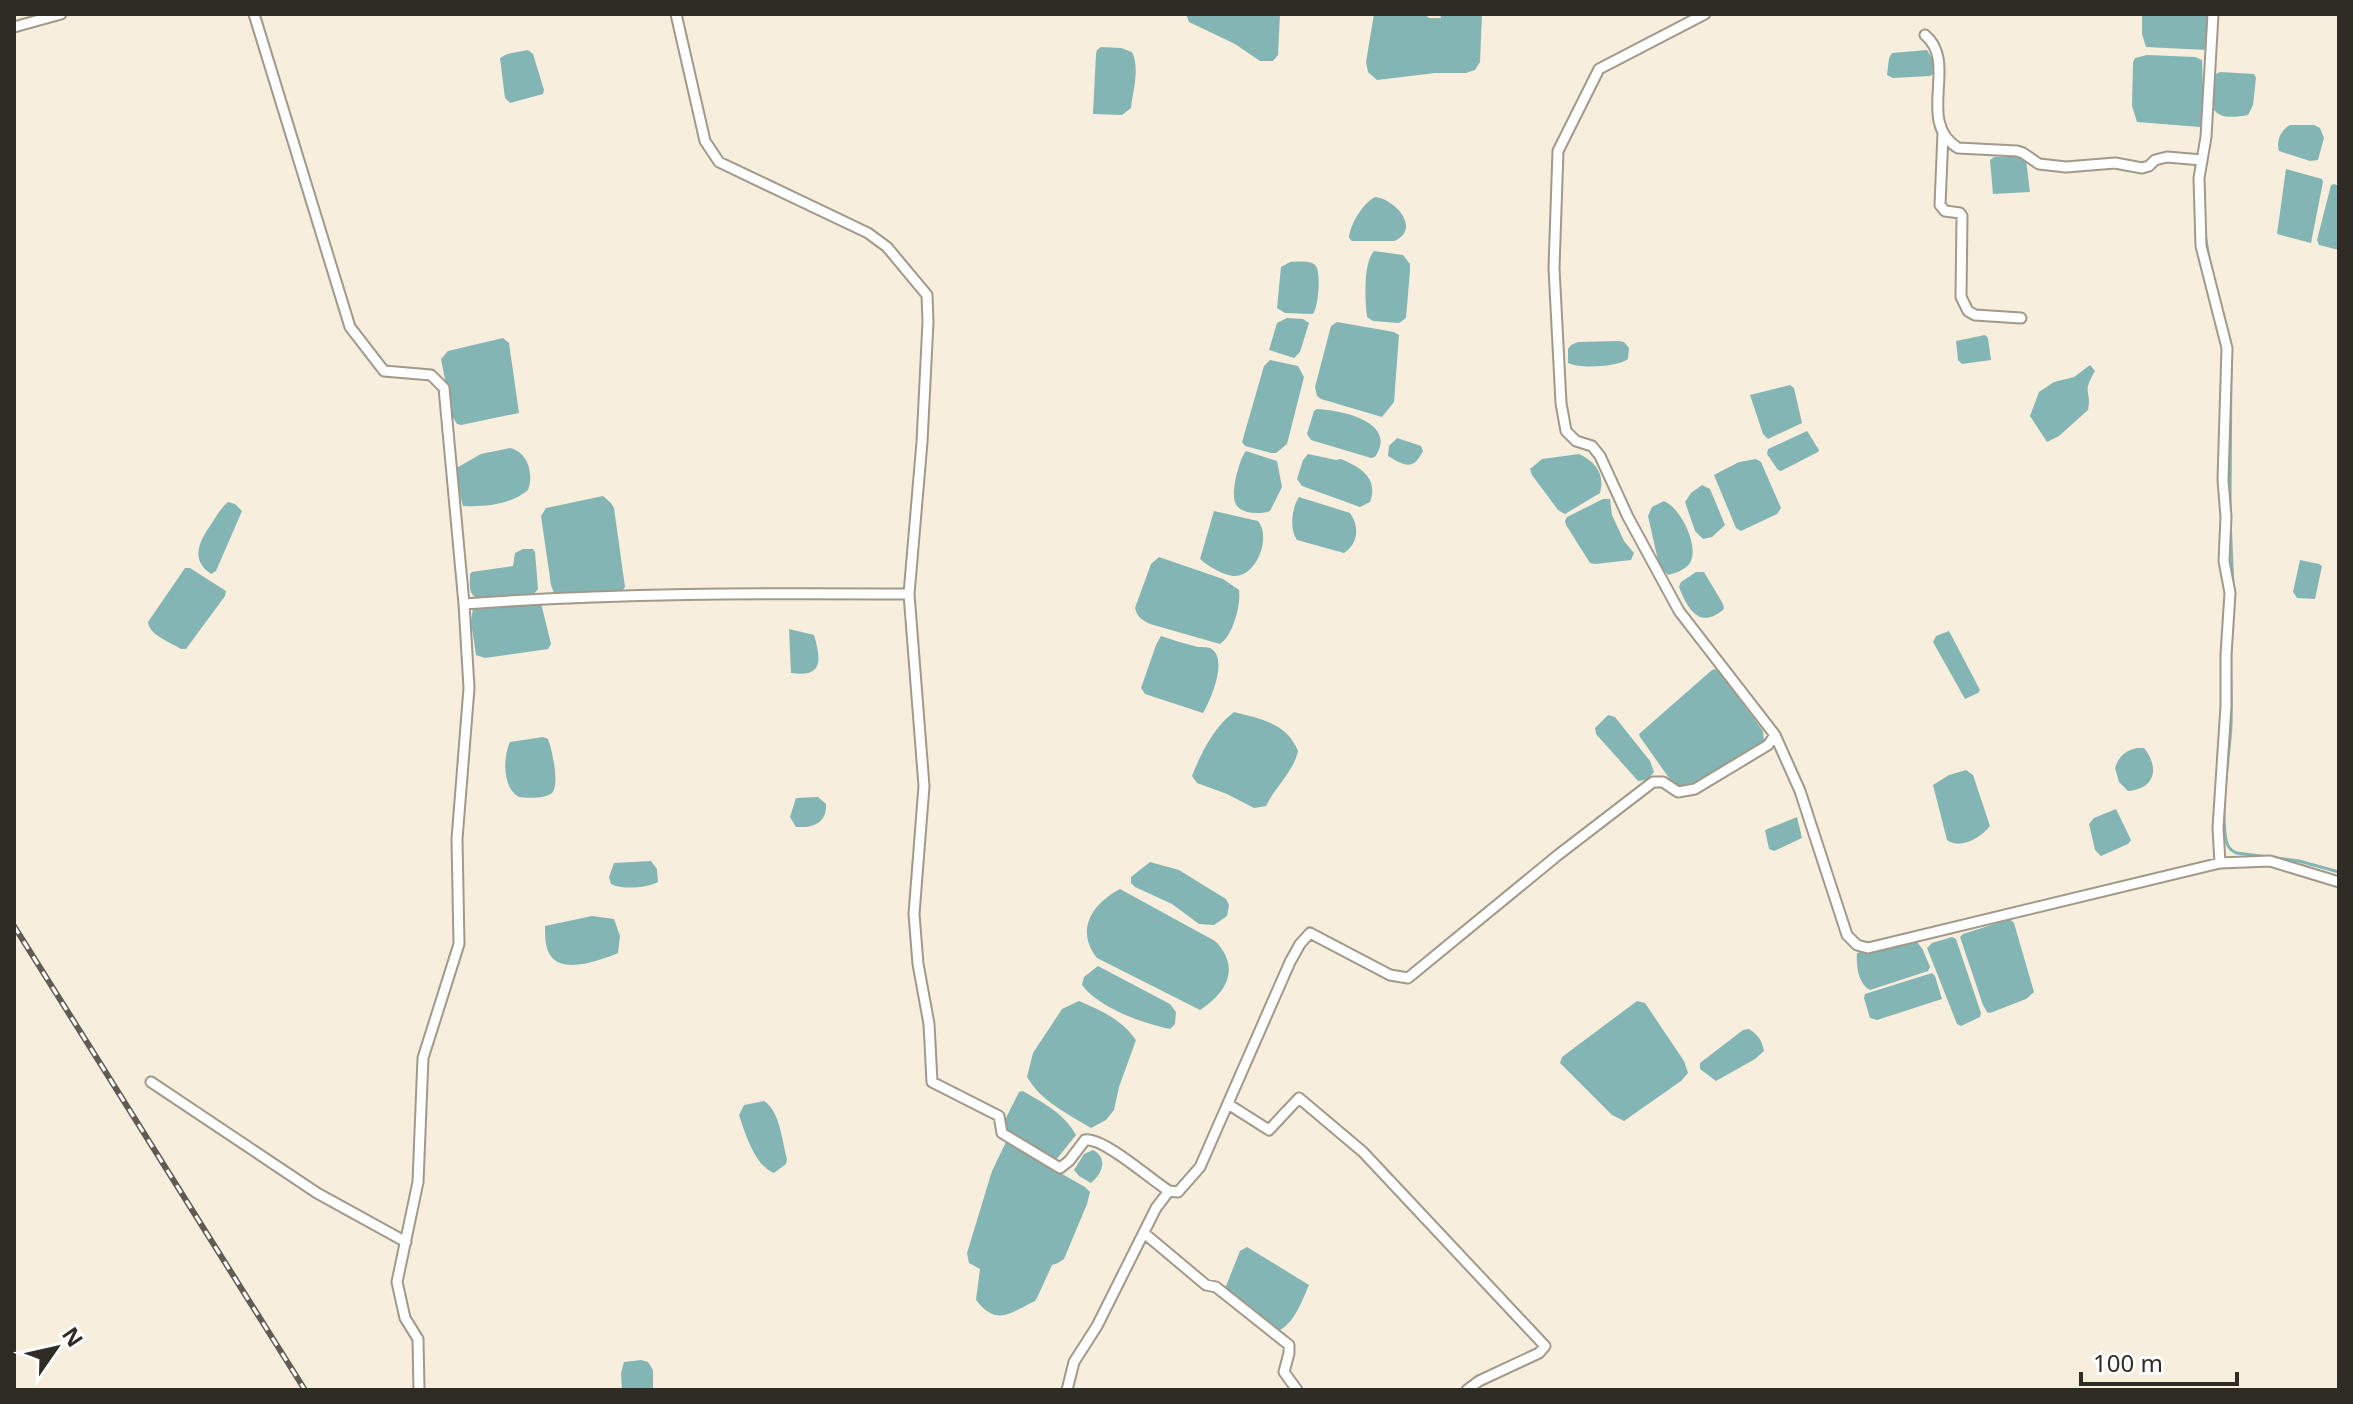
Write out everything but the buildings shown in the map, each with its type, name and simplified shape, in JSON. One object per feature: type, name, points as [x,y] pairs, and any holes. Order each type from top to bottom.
[{"type":"street","points":[[14,27],[61,14]]},
{"type":"street","points":[[254,14],[350,327],[384,371],[431,375],[444,388],[469,688],[457,839],[459,944],[423,1058],[418,1182],[397,1282],[405,1318],[418,1339],[419,1390]]},
{"type":"street","points":[[676,14],[705,141],[719,162],[868,233],[887,247],[927,295],[922,442],[909,594],[924,786],[914,914],[918,964],[929,1024],[932,1082],[999,1116],[1002,1133],[1060,1168],[1085,1140],[1092,1139],[1107,1146],[1169,1191],[1178,1192],[1200,1167],[1290,962],[1310,933],[1390,975],[1408,978],[1653,782],[1663,782],[1678,792],[1695,789],[1768,745],[1775,735]]},
{"type":"street","points":[[1705,14],[1599,69],[1558,151],[1554,268],[1561,403],[1566,431],[1576,441],[1592,446],[1600,456],[1628,517],[1679,611],[1775,735],[1800,791],[1847,935],[1857,945],[1868,948],[2220,863],[2270,861],[2339,882]]},
{"type":"street","points":[[2213,14],[2206,137],[2199,178],[2201,246],[2227,348],[2223,480],[2226,517],[2224,561],[2230,593],[2218,828],[2220,863]]},
{"type":"street","points":[[1925,35],[1937,56],[1937,119],[1943,133],[1958,148],[2017,151],[2039,164],[2066,167],[2115,163],[2142,168],[2167,157],[2202,160]]},
{"type":"street","points":[[1943,133],[1940,205],[1943,210],[1962,216],[1961,288],[1965,306],[1975,315],[2021,318]]},
{"type":"street","points":[[464,604],[656,594],[909,594]]},
{"type":"street","points":[[151,1082],[317,1193],[406,1242]]},
{"type":"street","points":[[1228,1104],[1269,1130],[1299,1098],[1363,1152],[1545,1346],[1539,1353],[1479,1381],[1467,1390]]},
{"type":"street","points":[[1067,1390],[1074,1362],[1097,1326],[1156,1208],[1169,1191]]},
{"type":"street","points":[[1144,1233],[1206,1285],[1216,1287],[1289,1345],[1284,1372],[1297,1390]]},
{"type":"water","points":[[1186,14],[1280,14],[1278,55],[1273,61],[1260,61],[1235,44],[1189,22]]},
{"type":"water","points":[[1374,14],[1425,14],[1429,18],[1441,18],[1440,14],[1482,14],[1480,62],[1475,70],[1466,73],[1435,73],[1377,80],[1368,72],[1366,62]]},
{"type":"water","points":[[2142,14],[2210,14],[2208,48],[2146,47],[2142,34]]},
{"type":"water","points":[[1101,47],[1132,52],[1136,65],[1131,108],[1122,115],[1093,114],[1096,54]]},
{"type":"water","points":[[528,50],[533,54],[543,94],[510,103],[505,98],[500,58]]},
{"type":"water","points":[[1927,50],[1933,60],[1933,74],[1930,76],[1893,78],[1887,75],[1892,53]]},
{"type":"water","points":[[2147,55],[2202,60],[2204,118],[2200,127],[2137,122],[2132,106],[2133,62],[2135,58]]},
{"type":"water","points":[[2220,72],[2254,74],[2253,105],[2248,115],[2224,116],[2213,108],[2214,75]]},
{"type":"water","points":[[2290,125],[2320,128],[2324,138],[2318,160],[2310,161],[2279,151],[2280,136]]},
{"type":"water","points":[[2019,156],[2026,160],[2030,192],[1993,194],[1990,160],[1994,157]]},
{"type":"water","points":[[2286,169],[2322,179],[2311,243],[2277,234]]},
{"type":"water","points":[[2331,185],[2339,186],[2339,250],[2319,245],[2317,240]]},
{"type":"water","points":[[1375,197],[1397,209],[1406,222],[1406,229],[1394,241],[1352,241],[1349,238],[1355,220]]},
{"type":"water","points":[[1374,251],[1403,255],[1410,264],[1406,318],[1399,323],[1373,321],[1367,317],[1366,273]]},
{"type":"water","points":[[1290,262],[1310,262],[1317,269],[1318,290],[1313,314],[1285,313],[1277,308],[1281,267]]},
{"type":"water","points":[[1287,318],[1303,319],[1309,323],[1300,352],[1294,358],[1269,350],[1277,323]]},
{"type":"water","points":[[1337,322],[1399,335],[1394,402],[1382,417],[1317,396],[1315,387],[1331,326]]},
{"type":"water","points":[[1985,335],[1991,360],[1962,364],[1958,360],[1956,341]]},
{"type":"water","points":[[503,338],[509,343],[519,413],[457,424],[452,416],[441,359],[448,351]]},
{"type":"water","points":[[1619,341],[1629,348],[1628,359],[1623,362],[1590,366],[1568,363],[1571,345],[1578,342]]},
{"type":"water","points":[[1270,360],[1298,366],[1304,377],[1287,444],[1276,453],[1245,446],[1242,442],[1264,366]]},
{"type":"water","points":[[2090,365],[2095,371],[2088,388],[2088,410],[2059,436],[2047,442],[2030,416],[2039,392],[2054,382],[2074,377]]},
{"type":"water","points":[[1790,385],[1794,388],[1802,423],[1768,439],[1763,434],[1750,395]]},
{"type":"water","points":[[1317,409],[1352,415],[1374,427],[1380,445],[1375,457],[1311,440],[1307,434]]},
{"type":"water","points":[[1807,431],[1818,452],[1778,470],[1767,454],[1768,449]]},
{"type":"water","points":[[1397,438],[1421,446],[1423,451],[1416,462],[1408,465],[1388,456],[1389,446]]},
{"type":"water","points":[[510,448],[521,454],[528,464],[528,490],[497,504],[463,506],[455,476],[458,467],[481,454]]},
{"type":"water","points":[[1246,451],[1277,461],[1282,487],[1270,511],[1245,511],[1235,502],[1236,476]]},
{"type":"water","points":[[1308,454],[1341,459],[1361,470],[1372,486],[1370,502],[1360,507],[1302,486],[1297,479]]},
{"type":"water","points":[[1579,454],[1598,469],[1600,493],[1565,514],[1558,510],[1530,469],[1542,459]]},
{"type":"water","points":[[1756,459],[1761,462],[1781,508],[1777,514],[1741,531],[1736,528],[1714,475],[1739,462]]},
{"type":"water","points":[[1702,485],[1710,489],[1725,525],[1712,537],[1703,539],[1695,531],[1685,502]]},
{"type":"water","points":[[603,496],[614,508],[625,587],[622,591],[614,592],[554,593],[541,516],[546,508]]},
{"type":"water","points":[[1299,497],[1350,513],[1356,535],[1349,549],[1344,553],[1297,540],[1292,518]]},
{"type":"water","points":[[1603,499],[1610,499],[1612,515],[1624,541],[1634,553],[1631,560],[1590,563],[1566,525],[1567,517]]},
{"type":"water","points":[[1664,501],[1682,519],[1692,547],[1690,563],[1668,575],[1659,565],[1648,516],[1652,507]]},
{"type":"water","points":[[228,502],[242,511],[216,571],[211,574],[200,562],[199,549],[208,529]]},
{"type":"water","points":[[1214,511],[1258,521],[1262,528],[1260,554],[1243,574],[1226,574],[1200,559]]},
{"type":"water","points":[[533,549],[535,552],[538,589],[532,596],[473,596],[470,584],[472,572],[513,566],[515,553]]},
{"type":"water","points":[[1159,557],[1223,579],[1239,590],[1235,620],[1220,644],[1150,624],[1139,616],[1135,608],[1151,564]]},
{"type":"water","points":[[2300,560],[2322,566],[2315,599],[2297,598],[2293,592]]},
{"type":"water","points":[[185,568],[190,568],[226,591],[186,649],[181,649],[156,634],[148,622]]},
{"type":"water","points":[[1696,572],[1704,572],[1723,604],[1724,609],[1708,618],[1691,610],[1679,587],[1681,582]]},
{"type":"water","points":[[541,603],[551,644],[548,649],[485,658],[476,655],[471,622],[473,608]]},
{"type":"water","points":[[789,629],[814,635],[818,665],[810,673],[791,673]]},
{"type":"water","points":[[1949,631],[1980,690],[1965,699],[1933,642],[1936,636]]},
{"type":"water","points":[[1161,636],[1209,648],[1215,653],[1218,660],[1217,679],[1203,713],[1145,694],[1141,688]]},
{"type":"water","points":[[1715,669],[1763,731],[1764,741],[1688,787],[1680,788],[1674,785],[1639,734]]},
{"type":"water","points":[[1234,712],[1280,728],[1298,751],[1293,765],[1266,806],[1254,808],[1197,783],[1192,776],[1209,741]]},
{"type":"water","points":[[1608,715],[1615,717],[1650,761],[1654,772],[1647,780],[1638,781],[1596,734],[1595,728]]},
{"type":"water","points":[[548,739],[551,751],[554,789],[545,796],[519,797],[513,793],[507,780],[506,756],[510,742]]},
{"type":"water","points":[[2144,748],[2149,756],[2152,776],[2144,786],[2128,791],[2119,782],[2115,768],[2123,755]]},
{"type":"water","points":[[1966,770],[1973,775],[1990,826],[1976,838],[1958,844],[1947,840],[1933,785],[1949,775]]},
{"type":"water","points":[[818,797],[826,804],[824,816],[813,825],[796,827],[790,817],[796,798]]},
{"type":"water","points":[[2116,809],[2131,840],[2101,856],[2095,850],[2089,824],[2094,818]]},
{"type":"water","points":[[1797,817],[1802,838],[1774,851],[1769,849],[1765,830]]},
{"type":"water","points":[[651,861],[657,869],[658,882],[635,888],[611,884],[609,877],[614,863]]},
{"type":"water","points":[[1150,862],[1179,870],[1226,899],[1229,905],[1227,916],[1214,925],[1199,924],[1172,904],[1135,887],[1131,877]]},
{"type":"water","points":[[1120,889],[1215,941],[1223,951],[1229,970],[1227,979],[1217,996],[1200,1010],[1097,958],[1087,938],[1090,919],[1102,902]]},
{"type":"water","points":[[592,916],[614,919],[620,936],[618,953],[570,965],[553,959],[546,945],[545,926]]},
{"type":"water","points":[[2010,919],[2014,923],[2034,992],[2026,999],[1990,1013],[1983,1005],[1960,937]]},
{"type":"water","points":[[1952,937],[1956,939],[1981,1013],[1980,1017],[1961,1026],[1957,1024],[1927,948],[1932,943]]},
{"type":"water","points":[[1915,939],[1930,967],[1928,971],[1870,990],[1866,987],[1859,974],[1857,953]]},
{"type":"water","points":[[1098,966],[1170,1004],[1176,1012],[1175,1024],[1170,1029],[1147,1023],[1099,1001],[1082,985],[1084,977]]},
{"type":"water","points":[[1932,973],[1942,999],[1877,1020],[1870,1018],[1865,994]]},
{"type":"water","points":[[1079,1001],[1117,1021],[1136,1040],[1114,1110],[1106,1120],[1091,1128],[1047,1100],[1027,1077],[1033,1053],[1062,1009]]},
{"type":"water","points":[[1637,1001],[1645,1003],[1684,1061],[1688,1073],[1624,1121],[1612,1115],[1560,1063],[1562,1057]]},
{"type":"water","points":[[1749,1029],[1759,1038],[1764,1051],[1755,1059],[1716,1081],[1700,1069],[1700,1063],[1743,1030]]},
{"type":"water","points":[[1023,1091],[1059,1115],[1076,1135],[1056,1160],[1004,1129],[1004,1122],[1019,1092]]},
{"type":"water","points":[[764,1101],[777,1119],[787,1159],[786,1164],[774,1173],[756,1156],[739,1115],[744,1105]]},
{"type":"water","points":[[1006,1142],[1090,1192],[1064,1259],[1052,1265],[1035,1301],[1011,1313],[997,1315],[976,1300],[980,1269],[969,1263],[967,1253],[992,1171]]},
{"type":"water","points":[[1093,1150],[1101,1157],[1102,1166],[1091,1183],[1074,1170],[1084,1154]]},
{"type":"water","points":[[1247,1247],[1309,1285],[1293,1318],[1278,1331],[1224,1291],[1240,1251]]},
{"type":"water","points":[[624,1362],[648,1362],[653,1370],[653,1390],[622,1390]]},
{"type":"waterway","points":[[2205,234],[2209,258]]},
{"type":"waterway","points":[[2230,508],[2231,355]]},
{"type":"waterway","points":[[2230,519],[2233,588]]},
{"type":"waterway","points":[[2231,643],[2231,726],[2224,806],[2228,846],[2237,853],[2299,861],[2339,872]]},
{"type":"railway","points":[[14,926],[305,1390]]}]
